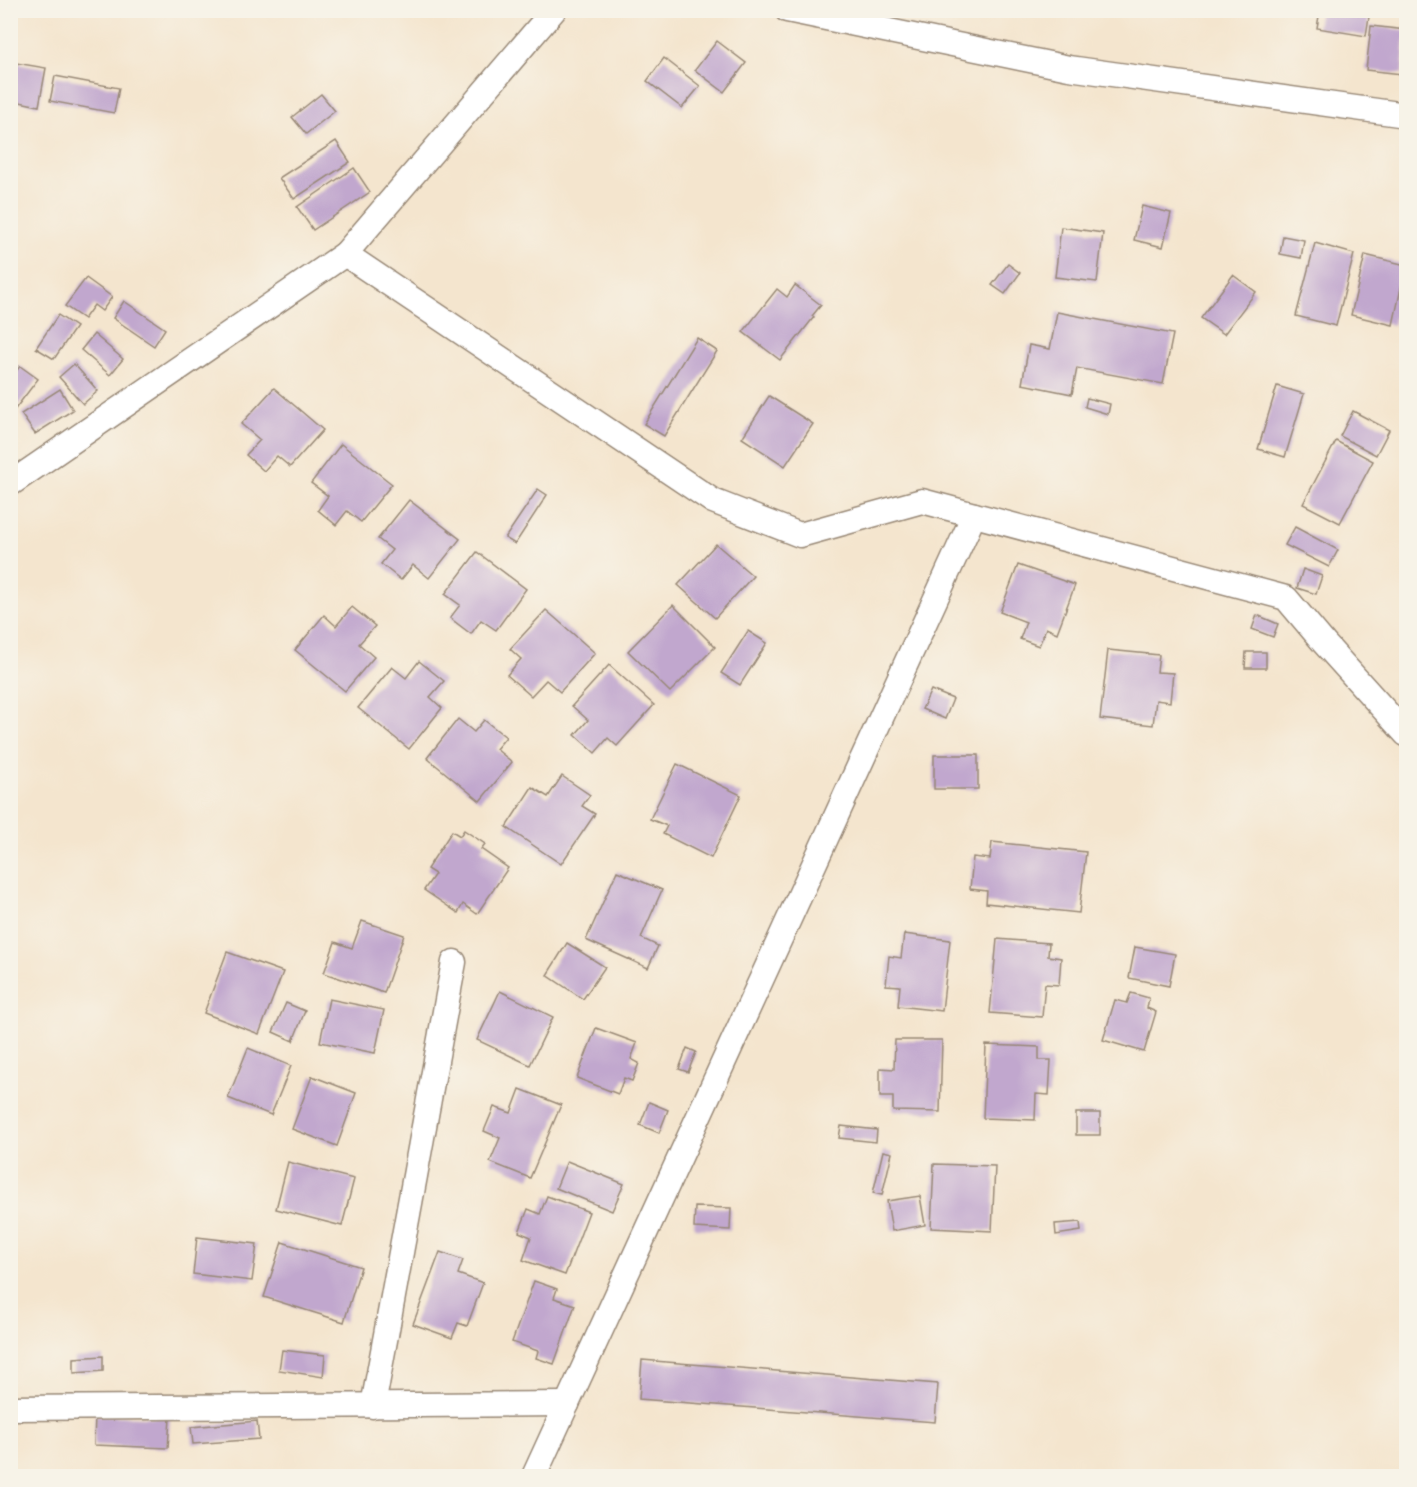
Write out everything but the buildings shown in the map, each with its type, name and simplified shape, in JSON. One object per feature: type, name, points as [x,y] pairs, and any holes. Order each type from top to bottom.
[{"type":"street","points":[[10,484],[345,254],[554,10]]},
{"type":"street","points":[[787,10],[1069,68],[1407,116]]},
{"type":"street","points":[[345,254],[713,501],[800,535],[922,501],[1286,598],[1407,734]]},
{"type":"street","points":[[534,1476],[974,515]]},
{"type":"street","points":[[373,1406],[454,962]]},
{"type":"street","points":[[10,1408],[567,1404]]}]
